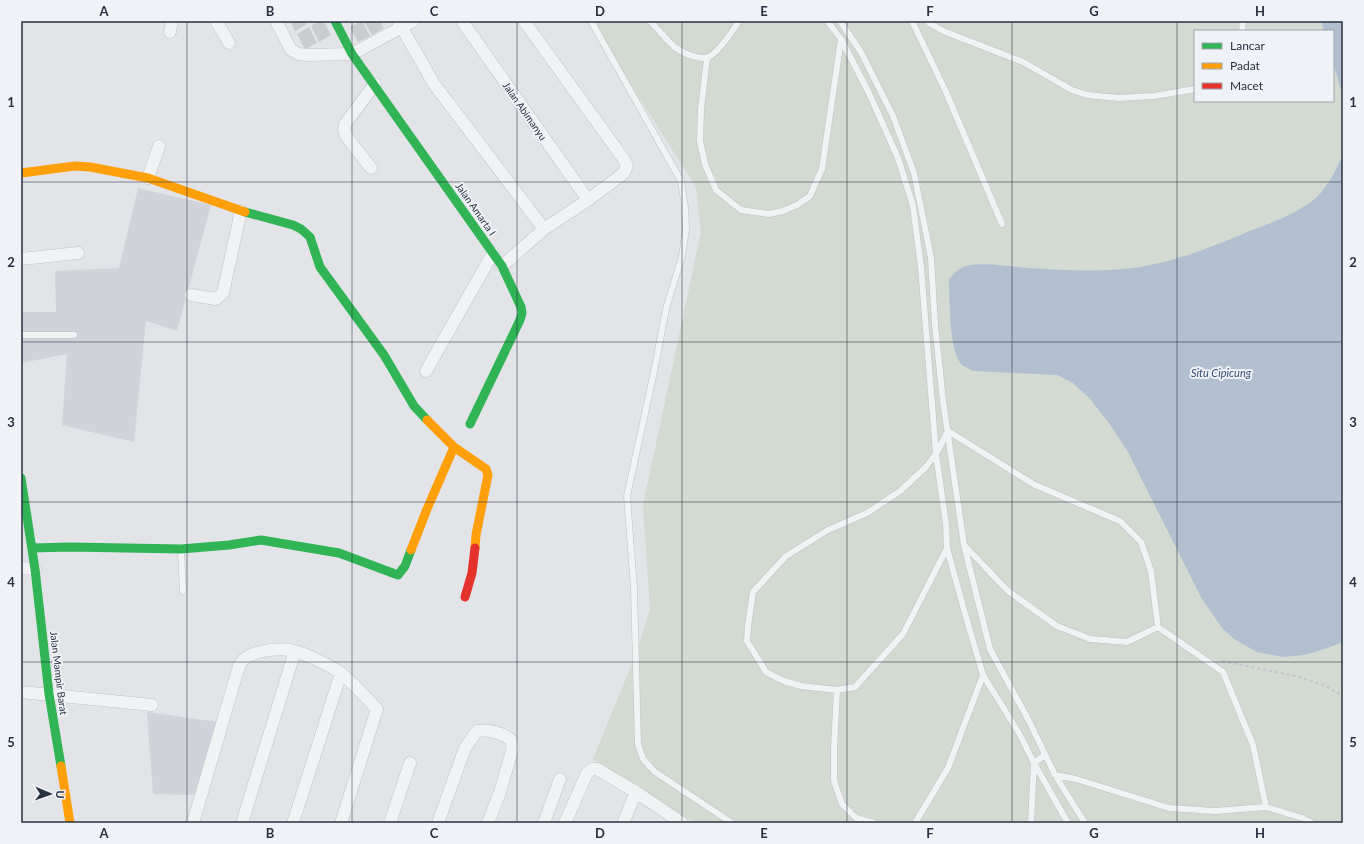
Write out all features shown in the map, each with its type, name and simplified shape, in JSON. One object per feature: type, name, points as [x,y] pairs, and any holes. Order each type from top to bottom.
[{"type":"street","points":[[216,21],[229,43]]},
{"type":"street","points":[[276,21],[292,50],[299,54],[308,55],[352,54],[399,24],[413,21]]},
{"type":"street","name":"Jalan Amarta I","points":[[335,21],[352,54],[375,84],[493,252],[502,266],[521,307],[522,313],[520,320],[470,424]]},
{"type":"street","name":"Jalan Abimanyu","points":[[462,21],[588,200]]},
{"type":"street","points":[[502,266],[544,229],[588,200],[624,173],[627,165],[524,21]]},
{"type":"street","points":[[399,24],[434,84],[544,229]]},
{"type":"street","points":[[371,168],[346,136],[344,129],[345,124],[375,84]]},
{"type":"street","points":[[148,178],[159,146]]},
{"type":"street","points":[[21,173],[75,166],[90,167],[148,178],[241,211],[293,225],[310,236],[320,267],[384,355],[414,406],[454,447],[486,469],[488,475],[476,535],[472,573],[465,597]]},
{"type":"street","points":[[191,295],[216,299],[223,293],[241,211]]},
{"type":"street","points":[[426,370],[493,252]]},
{"type":"street","points":[[21,260],[78,253]]},
{"type":"street","points":[[32,548],[70,547],[181,549],[230,545],[261,540],[338,553],[398,575],[401,573],[408,558],[422,520],[454,447]]},
{"type":"street","name":"Jalan Mampir Barat","points":[[21,478],[36,569],[49,694],[70,823]]},
{"type":"street","points":[[21,568],[36,569]]},
{"type":"street","points":[[192,823],[239,666],[247,656],[271,650],[287,650],[295,651],[330,666],[341,673],[377,709],[341,823]]},
{"type":"street","points":[[242,823],[295,651]]},
{"type":"street","points":[[293,823],[341,673]]},
{"type":"street","points":[[21,692],[152,705]]},
{"type":"street","points":[[438,823],[465,748],[477,731],[482,730],[507,736],[511,740],[513,747],[500,792],[488,823]]},
{"type":"street","points":[[390,823],[410,763]]},
{"type":"street","points":[[565,823],[587,773],[592,769],[597,769],[636,792],[682,823]]},
{"type":"street","points":[[544,823],[560,779]]},
{"type":"street","points":[[623,823],[636,792]]},
{"type":"lane","points":[[591,21],[681,181],[686,229],[682,256],[666,309],[627,496],[634,588],[638,744],[643,759],[655,772],[732,823]]},
{"type":"lane","points":[[650,21],[677,49],[695,57],[708,58]]},
{"type":"lane","points":[[739,21],[716,51],[708,58],[701,109],[700,141],[705,164],[716,190],[741,210],[768,214],[783,211],[797,206],[810,196],[822,169],[841,39]]},
{"type":"lane","points":[[828,21],[841,39],[868,91],[898,158],[913,206],[921,267],[936,454],[946,524],[947,548],[983,675],[1019,733],[1068,823]]},
{"type":"lane","points":[[840,21],[860,52],[893,116],[914,173],[931,258],[935,325],[964,545],[990,649],[1029,721],[1054,775],[1085,823]]},
{"type":"lane","points":[[912,21],[946,92],[1002,224]]},
{"type":"lane","points":[[928,21],[943,31],[1023,62],[1072,90],[1087,96],[1119,98],[1154,96],[1194,89]]},
{"type":"lane","points":[[21,335],[74,335]]},
{"type":"lane","points":[[947,548],[903,634],[855,687],[837,690],[801,686],[784,681],[766,672],[747,641],[753,592],[786,556],[828,530],[867,513],[900,491],[925,468],[936,454],[948,431]]},
{"type":"lane","points":[[948,431],[1035,485],[1120,521],[1142,542],[1151,571],[1158,627],[1223,672],[1253,745],[1266,807]]},
{"type":"lane","points":[[964,545],[1008,591],[1057,626],[1090,639],[1127,642],[1158,627]]},
{"type":"lane","points":[[181,549],[183,591]]},
{"type":"lane","points":[[915,823],[948,768],[983,675]]},
{"type":"lane","points":[[837,690],[834,781],[842,804],[856,818],[874,823]]},
{"type":"lane","points":[[1034,763],[1045,755]]},
{"type":"lane","points":[[1031,823],[1034,763]]},
{"type":"lane","points":[[1054,775],[1076,779],[1169,808],[1215,811],[1266,807],[1302,818],[1312,823]]},
{"type":"path","points":[[1201,656],[1296,676],[1324,685],[1343,696]]},
{"type":"shaded area","points":[[590,21],[1343,21],[1343,823],[694,823],[593,759],[636,654],[650,609],[643,505],[701,232],[696,187]]},
{"type":"shaded area","points":[[138,188],[211,205],[177,331],[146,321],[134,442],[62,425],[67,354],[21,363],[21,312],[56,312],[55,271],[119,268]]},
{"type":"shaded area","points":[[147,712],[218,722],[194,795],[153,794]]},
{"type":"water","points":[[1321,21],[1343,21],[1343,97],[1334,66],[1334,30],[1324,30]]},
{"type":"water","name":"Situ Cipicung","points":[[1343,153],[1343,642],[1304,655],[1283,657],[1257,652],[1234,639],[1223,629],[1202,599],[1128,452],[1109,423],[1090,399],[1073,383],[1057,375],[973,371],[962,365],[957,358],[952,336],[949,279],[959,269],[978,264],[1060,270],[1111,270],[1147,266],[1182,257],[1276,221],[1308,204],[1319,195],[1328,183]]},
{"type":"building","points":[[290,21],[305,21],[307,24],[295,31]]},
{"type":"building","points":[[323,21],[331,35],[319,42],[311,26]]},
{"type":"building","points":[[362,21],[370,36],[358,42],[350,27]]},
{"type":"building","points":[[364,21],[380,21],[384,28],[372,35]]},
{"type":"building","points":[[309,27],[317,43],[305,49],[297,34]]},
{"type":"traffic: fast","points":[[335,21],[352,54],[502,266],[521,307],[522,313],[520,320],[470,424]]},
{"type":"traffic: fast","points":[[245,212],[293,225],[301,229],[310,237],[320,267],[384,355],[414,406],[427,420]]},
{"type":"traffic: fast","points":[[21,478],[35,569],[49,694],[61,766]]},
{"type":"traffic: fast","points":[[32,548],[70,547],[181,549],[229,545],[261,540],[339,553],[398,575],[405,566],[411,550]]},
{"type":"traffic: slow","points":[[21,173],[75,166],[90,167],[148,178],[245,212]]},
{"type":"traffic: slow","points":[[427,420],[454,447],[486,469],[488,475],[476,535],[475,548]]},
{"type":"traffic: slow","points":[[411,550],[454,447]]},
{"type":"traffic: slow","points":[[61,766],[70,823]]},
{"type":"traffic: jam","points":[[465,597],[472,573],[475,548]]}]
